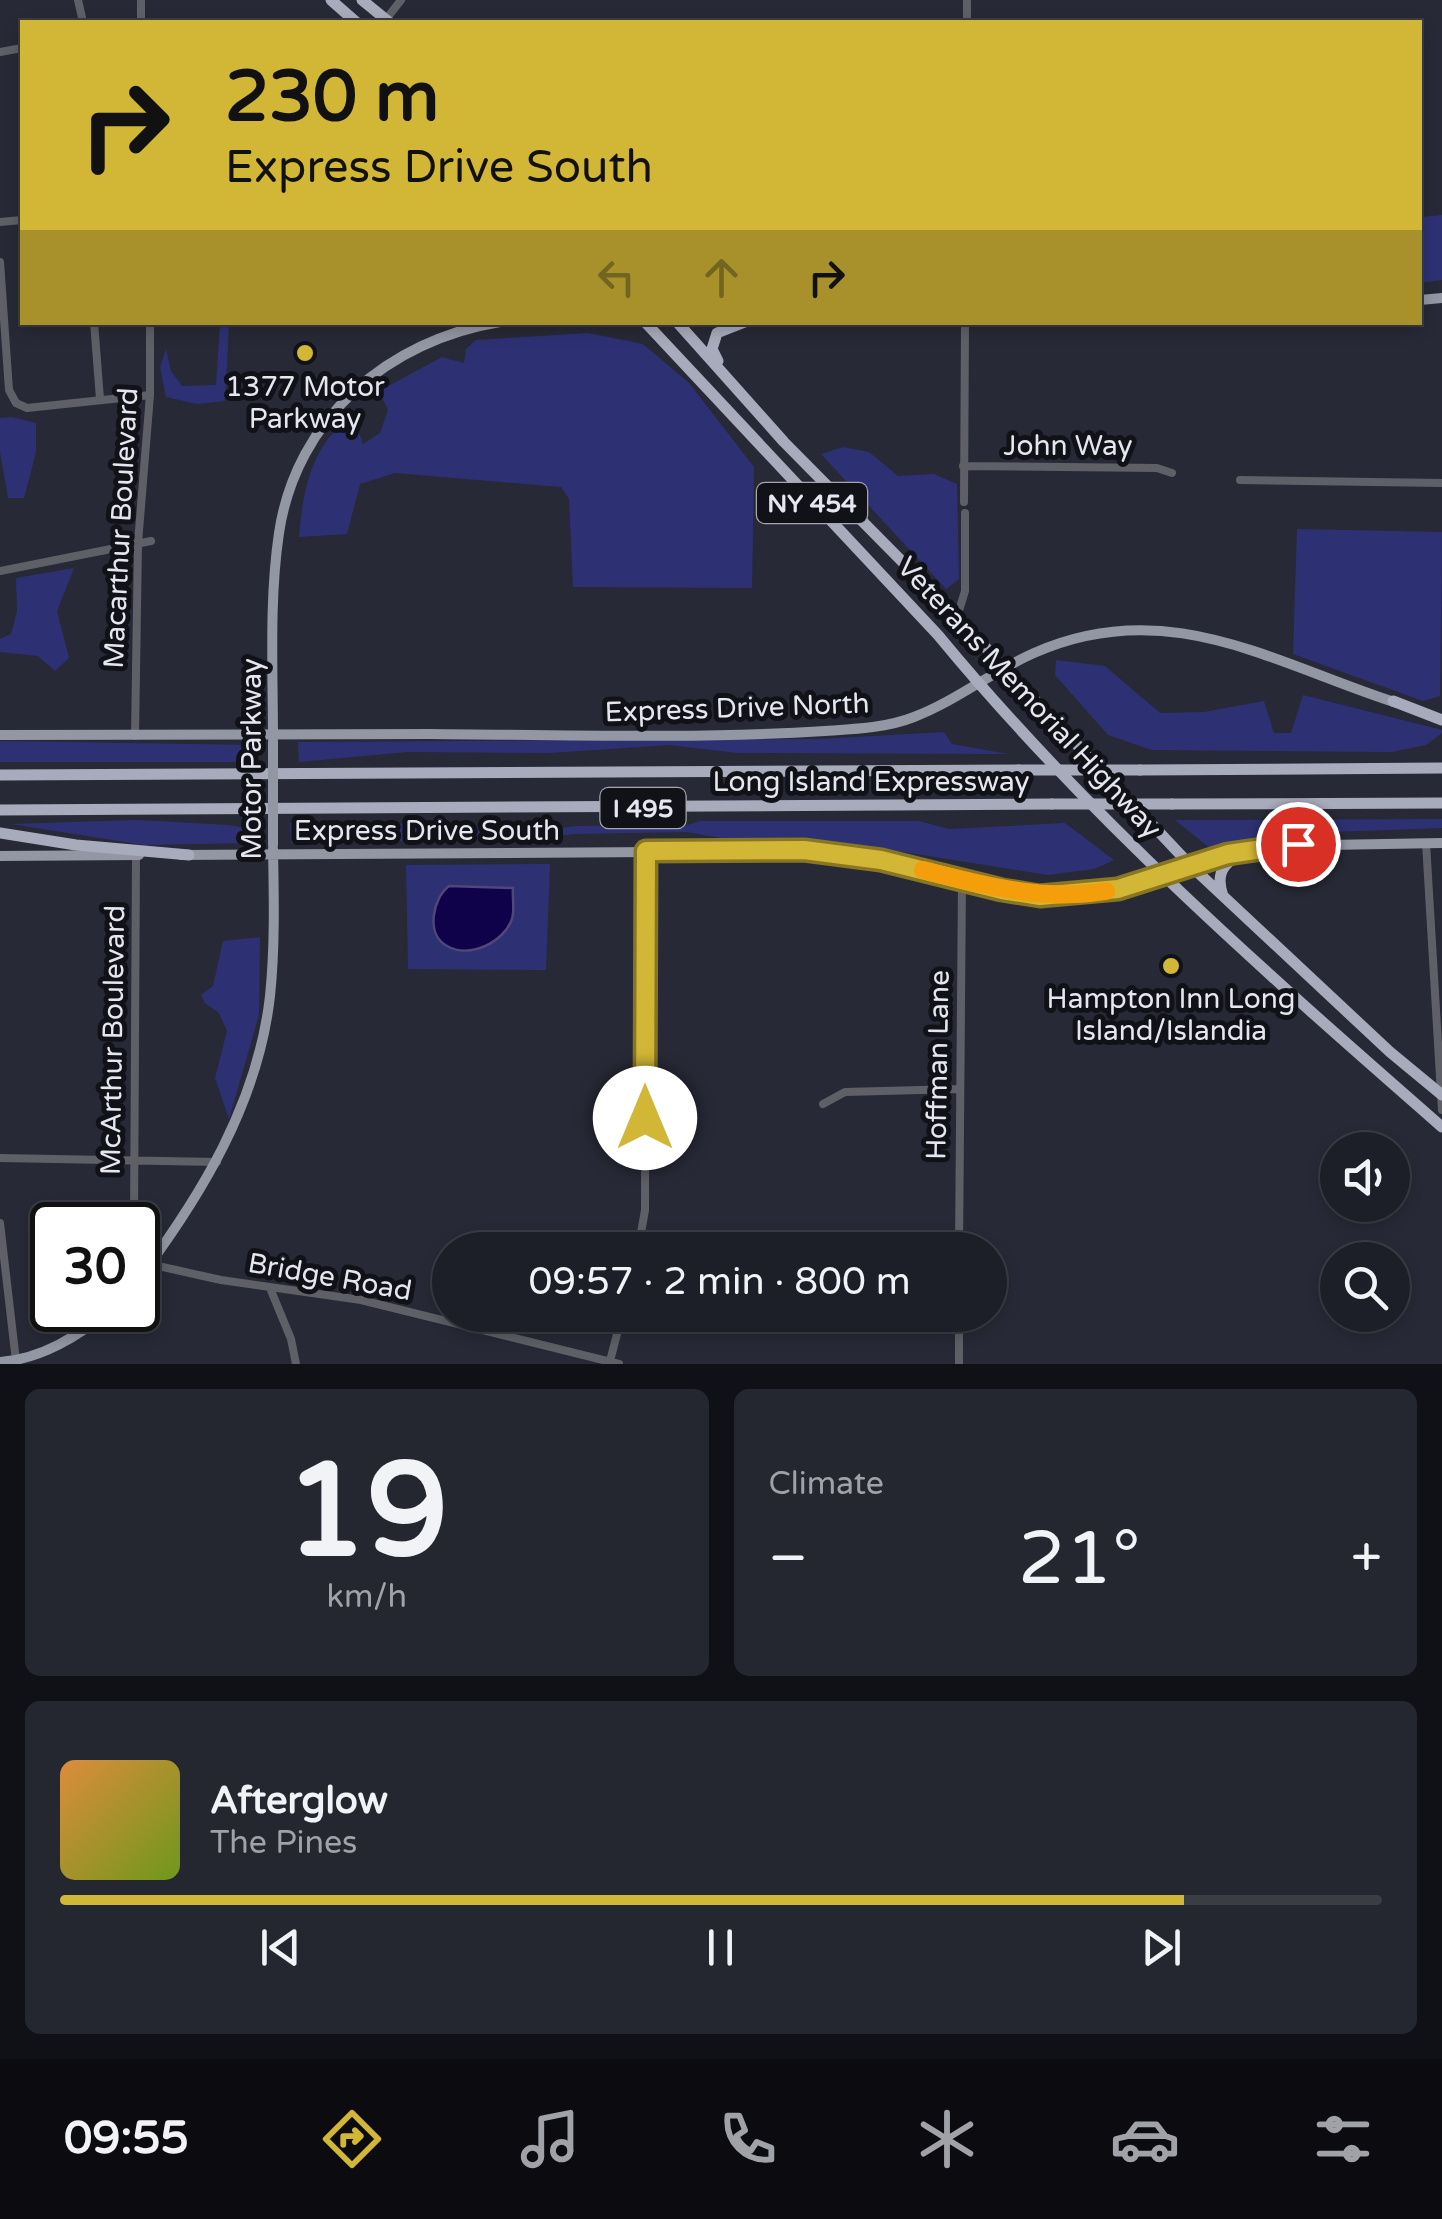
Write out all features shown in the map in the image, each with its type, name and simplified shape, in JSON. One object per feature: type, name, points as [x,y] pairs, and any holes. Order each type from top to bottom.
[{"type":"highway","points":[[331,0],[354,20]]},
{"type":"highway","points":[[362,0],[385,20]]},
{"type":"highway","name":"Veterans Memorial Highway","points":[[647,325],[938,635],[977,683],[1164,876],[1238,949],[1442,1127]]},
{"type":"highway","name":"Veterans Memorial Highway","points":[[680,325],[1190,866],[1441,1095]]},
{"type":"highway","points":[[736,325],[716,333],[712,349],[758,412]]},
{"type":"highway","points":[[1393,701],[1442,717]]},
{"type":"highway","name":"Long Island Expressway","points":[[0,775],[1442,768]]},
{"type":"highway","name":"Long Island Expressway","points":[[0,810],[1442,802]]},
{"type":"highway","points":[[0,833],[76,845],[190,854]]},
{"type":"highway","points":[[1223,896],[1221,870],[1230,859],[1253,849]]},
{"type":"main road","name":"Motor Parkway","points":[[160,1248],[217,1162],[243,1102],[264,1033],[272,960],[274,574],[288,490],[308,450],[342,403],[384,366],[426,342],[483,325]]},
{"type":"main road","name":"Express Drive North","points":[[0,735],[273,738],[842,730],[911,719],[1048,647],[1128,630],[1173,631],[1256,650],[1393,701]]},
{"type":"main road","name":"Express Drive South","points":[[0,856],[136,856],[273,849],[804,850],[881,860],[1040,896],[1092,894],[1253,849],[1298,844],[1442,842]]},
{"type":"main road","points":[[0,1362],[16,1361],[67,1342],[80,1332]]},
{"type":"street","points":[[0,262],[9,390],[16,403],[27,408],[150,396]]},
{"type":"street","points":[[94,325],[100,399]]},
{"type":"street","name":"Macarthur Boulevard","points":[[135,736],[138,543],[150,396],[150,325]]},
{"type":"street","points":[[964,502],[966,325]]},
{"type":"street","name":"John Way","points":[[963,466],[1156,468],[1172,474]]},
{"type":"street","points":[[1240,480],[1442,484]]},
{"type":"street","points":[[957,617],[966,591],[965,513]]},
{"type":"street","points":[[0,572],[151,541]]},
{"type":"street","points":[[1426,842],[1442,1110]]},
{"type":"street","points":[[641,1232],[645,1210],[646,851]]},
{"type":"street","name":"McArthur Boulevard","points":[[133,1202],[136,856]]},
{"type":"street","name":"Hoffman Lane","points":[[959,1232],[962,880]]},
{"type":"street","points":[[822,1104],[845,1092],[959,1090]]},
{"type":"street","points":[[0,1158],[217,1162]]},
{"type":"street","points":[[0,1224],[16,1361]]},
{"type":"street","name":"Bridge Road","points":[[160,1266],[400,1308],[614,1363]]},
{"type":"street","points":[[270,1288],[296,1364]]},
{"type":"street","points":[[614,1363],[619,1332]]},
{"type":"street","points":[[959,1332],[959,1364]]},
{"type":"shaded area","points":[[1442,215],[1442,280],[1422,283],[1422,217]]},
{"type":"shaded area","points":[[220,325],[229,325],[225,401],[197,404],[166,397],[160,367],[166,349],[171,371],[182,386],[216,385]]},
{"type":"shaded area","points":[[588,333],[643,344],[689,383],[754,467],[752,588],[573,587],[569,499],[561,487],[395,473],[360,484],[347,534],[299,537],[305,495],[318,454],[335,431],[362,413],[358,430],[363,444],[380,433],[388,410],[379,391],[442,357],[464,363],[466,349],[476,340]]},
{"type":"shaded area","points":[[0,418],[36,423],[36,452],[24,498],[8,498],[0,452]]},
{"type":"shaded area","points":[[843,447],[869,452],[898,476],[934,474],[957,484],[959,579],[946,589],[821,454]]},
{"type":"shaded area","points":[[1297,529],[1442,532],[1440,696],[1423,701],[1293,654]]},
{"type":"shaded area","points":[[74,568],[57,611],[69,658],[55,671],[38,656],[0,652],[0,639],[11,634],[17,611],[16,578]]},
{"type":"shaded area","points":[[1056,660],[1105,666],[1160,713],[1204,712],[1264,701],[1274,733],[1291,733],[1303,695],[1442,733],[1426,745],[1392,752],[1152,750],[1108,735],[1055,675]]},
{"type":"shaded area","points":[[944,732],[952,744],[1008,754],[738,753],[669,745],[550,753],[407,752],[299,762],[298,742],[819,739]]},
{"type":"shaded area","points":[[0,741],[257,745],[256,762],[0,762]]},
{"type":"shaded area","points":[[1442,819],[1442,828],[1277,834],[1211,849],[1175,820]]},
{"type":"shaded area","points":[[137,820],[229,825],[250,829],[259,843],[144,845],[11,824]]},
{"type":"shaded area","points":[[700,821],[919,821],[949,829],[1065,823],[1114,860],[1094,869],[1048,875],[878,848],[738,841],[687,832],[291,843],[290,823],[446,824],[531,831],[642,825],[676,829]]},
{"type":"shaded area","points":[[550,864],[546,970],[408,969],[406,865]]},
{"type":"shaded area","points":[[449,886],[513,888],[513,915],[502,935],[485,946],[466,950],[456,950],[440,940],[434,916],[439,899]]},
{"type":"shaded area","points":[[260,937],[259,1015],[229,1119],[215,1078],[227,1031],[219,1013],[201,995],[213,986],[223,941]]},
{"type":"slow traffic","points":[[923,870],[1040,896],[1106,891]]},
{"type":"place","name":"1377 Motor Parkway","points":[[305,353]]},
{"type":"place","name":"Hampton Inn Long Island/Islandia","points":[[1171,966]]},
{"type":"route","points":[[645,1118],[646,851],[804,850],[881,860],[1040,896],[1118,889],[1228,854],[1298,844]]}]
